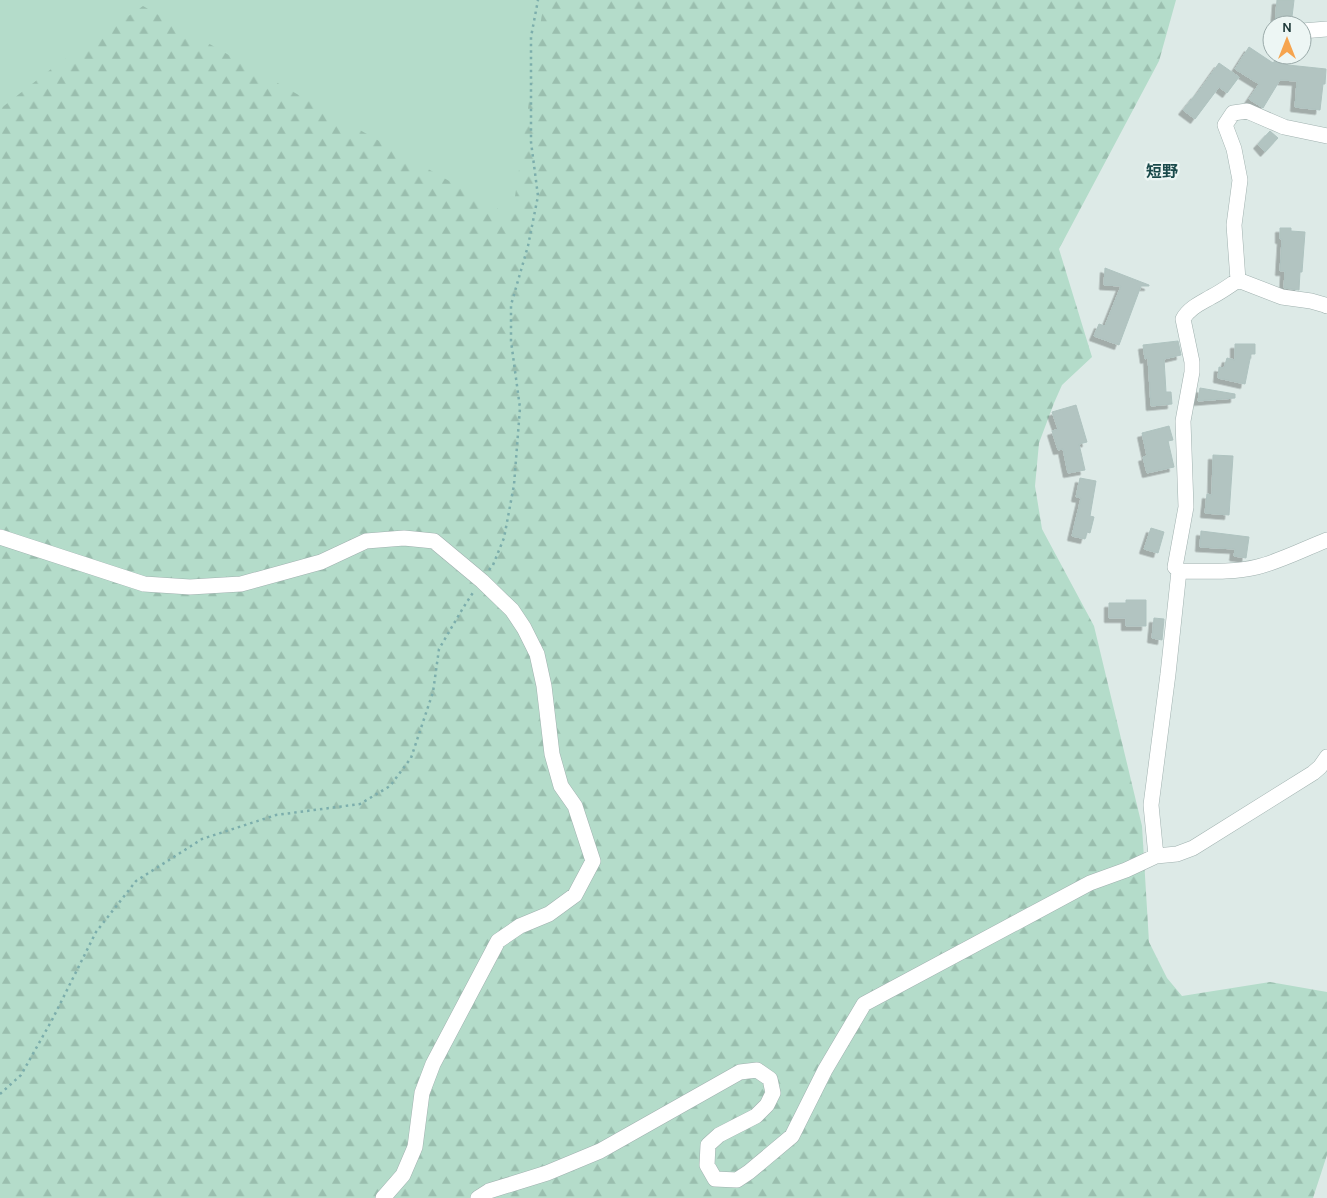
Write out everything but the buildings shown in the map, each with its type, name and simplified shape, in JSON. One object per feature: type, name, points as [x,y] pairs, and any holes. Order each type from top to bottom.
[{"type":"street","points":[[1312,31],[1327,29]]},
{"type":"street","points":[[1238,280],[1234,225],[1240,180],[1234,149],[1225,125],[1234,113],[1247,111],[1284,127],[1327,136]]},
{"type":"street","points":[[1238,280],[1282,297],[1311,301],[1326,304],[1327,306]]},
{"type":"street","points":[[1156,856],[1151,805],[1179,572],[1175,567],[1186,507],[1183,421],[1192,372],[1192,362],[1183,319],[1199,303],[1238,280]]},
{"type":"street","points":[[0,537],[144,584],[190,587],[241,584],[321,562],[366,541],[404,538],[434,541],[482,581],[512,610],[524,628],[537,654],[544,686],[552,754],[561,786],[575,806],[593,861],[575,896],[549,914],[520,926],[498,941],[433,1064],[422,1093],[415,1147],[403,1175],[383,1198]]},
{"type":"street","points":[[1179,572],[1255,568],[1327,540]]},
{"type":"street","points":[[478,1198],[489,1191],[547,1173],[600,1151],[740,1072],[757,1070],[770,1079],[773,1093],[767,1106],[756,1116],[719,1135],[708,1145],[707,1165],[715,1179],[738,1180],[792,1136],[825,1070],[864,1004],[1090,883],[1126,870],[1156,856],[1177,854],[1192,848],[1313,773],[1327,757]]},
{"type":"path","points":[[0,1094],[21,1075],[52,1020],[96,932],[136,881],[202,839],[276,815],[360,804],[390,786],[410,758],[433,692],[439,649],[463,608],[493,565],[504,538],[514,485],[520,408],[511,341],[511,304],[528,246],[538,196],[531,142],[531,37],[538,0]]},
{"type":"green space","points":[[0,0],[576,0],[558,188],[493,246],[0,220]]},
{"type":"green space","points":[[544,0],[1176,0],[1159,61],[1059,249],[1092,357],[1062,385],[1054,403],[1039,443],[1035,486],[1042,529],[1094,626],[1142,826],[1149,942],[1167,978],[1182,996],[1270,982],[1327,992],[1327,1155],[1313,1198],[0,1198],[0,109],[55,66],[143,6],[512,217]]},
{"type":"district","name":"短野","points":[[1162,171]]}]
